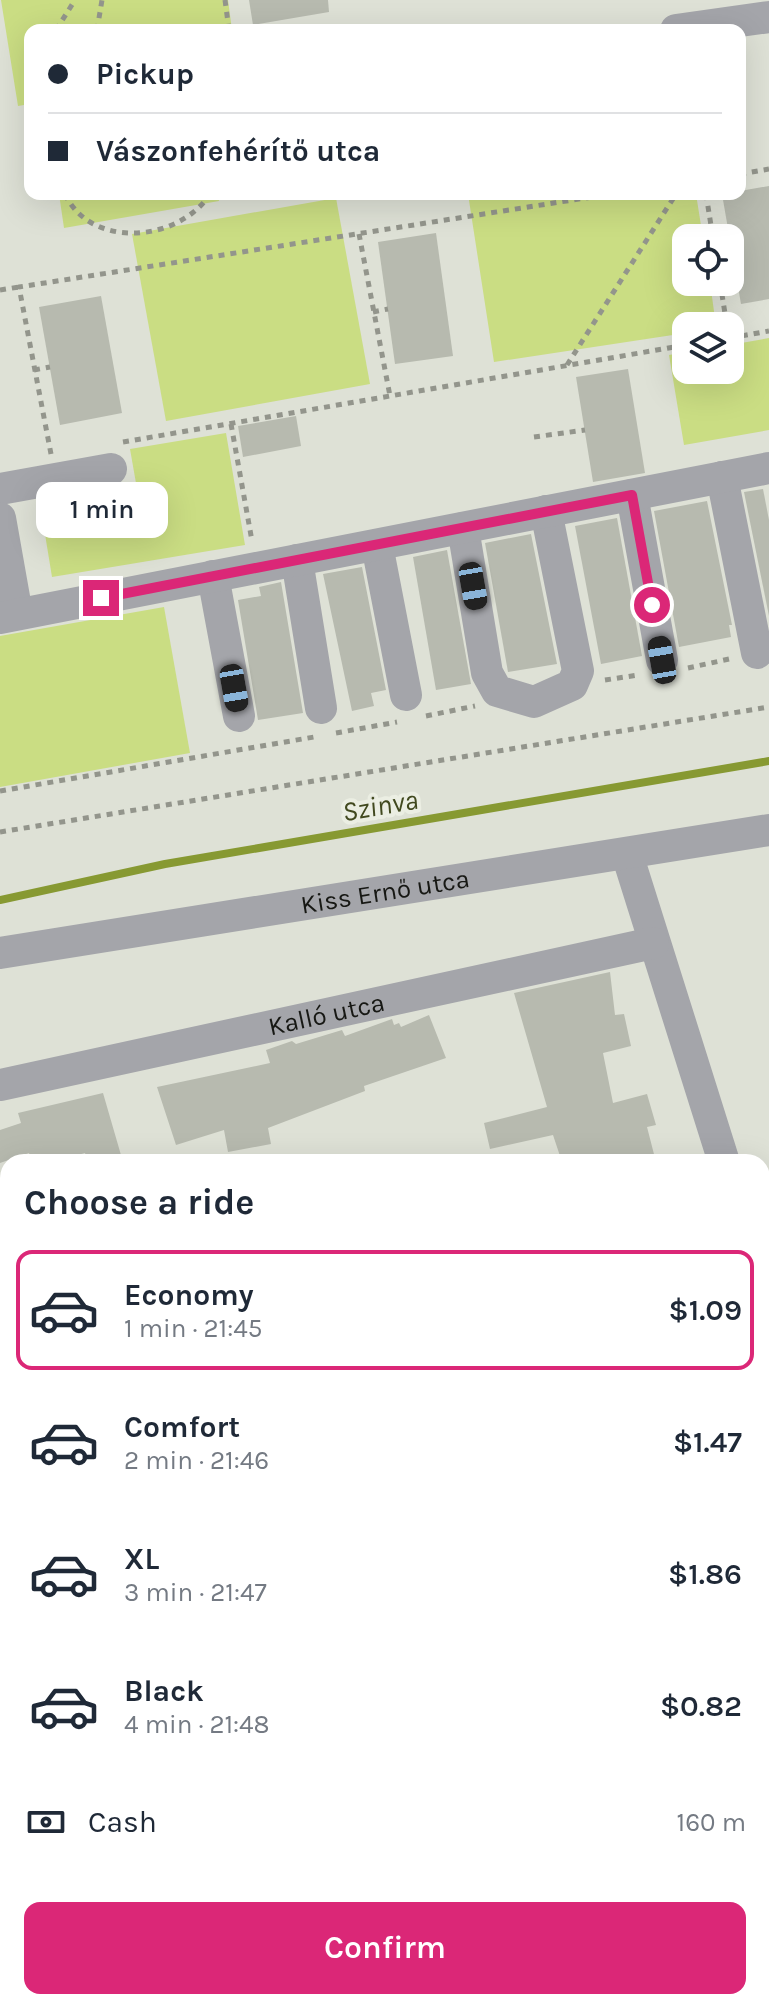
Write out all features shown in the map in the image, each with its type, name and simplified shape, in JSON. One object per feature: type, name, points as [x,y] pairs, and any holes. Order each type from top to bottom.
[{"type":"street","points":[[719,24],[769,17]]},
{"type":"street","points":[[0,489],[111,457]]},
{"type":"street","points":[[0,518],[8,616],[769,468]]},
{"type":"street","points":[[722,477],[757,653]]},
{"type":"street","points":[[632,495],[662,660]]},
{"type":"street","points":[[463,528],[487,673],[497,691],[515,699],[534,702],[572,685],[578,671],[546,511]]},
{"type":"street","points":[[377,545],[406,695]]},
{"type":"street","points":[[297,560],[321,708]]},
{"type":"street","points":[[213,576],[239,716]]},
{"type":"street","name":"Kiss Ernő utca","points":[[0,953],[769,830]]},
{"type":"street","points":[[627,854],[721,1154]]},
{"type":"street","name":"Kalló utca","points":[[0,1085],[653,943]]},
{"type":"path","points":[[60,24],[75,0]]},
{"type":"path","points":[[98,24],[102,0]]},
{"type":"path","points":[[225,0],[228,24]]},
{"type":"path","points":[[746,173],[769,169]]},
{"type":"path","points":[[68,200],[70,206],[95,228],[123,233],[152,231],[187,218],[204,200]]},
{"type":"path","points":[[0,290],[573,200]]},
{"type":"path","points":[[567,366],[672,200]]},
{"type":"path","points":[[707,200],[711,224]]},
{"type":"path","points":[[359,234],[390,396]]},
{"type":"path","points":[[19,287],[52,455]]},
{"type":"path","points":[[373,312],[388,309]]},
{"type":"path","points":[[744,335],[769,331]]},
{"type":"path","points":[[111,457],[231,424],[672,347]]},
{"type":"path","points":[[34,370],[50,367]]},
{"type":"path","points":[[231,424],[244,481],[257,568]]},
{"type":"path","points":[[534,437],[585,430]]},
{"type":"path","points":[[41,457],[67,452]]},
{"type":"path","points":[[0,791],[224,754],[515,699]]},
{"type":"path","points":[[0,832],[769,707]]},
{"type":"green space","points":[[1,0],[228,0],[231,24],[24,24],[24,105],[18,106]]},
{"type":"green space","points":[[60,200],[219,200],[219,201],[64,228]]},
{"type":"green space","points":[[336,200],[370,384],[166,421],[132,234]]},
{"type":"green space","points":[[469,200],[697,200],[701,224],[672,224],[672,296],[712,296],[714,312],[672,312],[672,335],[494,362]]},
{"type":"green space","points":[[769,338],[769,430],[684,445],[674,384],[744,384],[744,342]]},
{"type":"green space","points":[[226,433],[245,545],[52,577],[43,522],[140,506],[130,449]]},
{"type":"green space","points":[[164,607],[190,753],[0,787],[0,636]]},
{"type":"building","points":[[249,0],[328,0],[329,12],[253,24]]},
{"type":"building","points":[[769,186],[769,299],[741,304],[740,296],[744,296],[744,224],[727,224],[723,200],[746,200],[746,190]]},
{"type":"building","points":[[436,233],[453,356],[395,364],[378,242]]},
{"type":"building","points":[[101,296],[122,413],[60,425],[39,307]]},
{"type":"building","points":[[628,369],[645,473],[593,482],[576,377]]},
{"type":"building","points":[[296,416],[301,446],[243,457],[238,426]]},
{"type":"building","points":[[763,489],[769,520],[769,616],[744,492]]},
{"type":"building","points":[[707,501],[732,625],[729,625],[731,637],[679,647],[654,511]]},
{"type":"building","points":[[617,518],[642,656],[601,664],[575,526]]},
{"type":"building","points":[[531,534],[557,664],[508,672],[485,543]]},
{"type":"building","points":[[447,550],[471,684],[436,690],[413,557]]},
{"type":"building","points":[[362,567],[386,690],[371,693],[374,706],[352,711],[323,574]]},
{"type":"building","points":[[281,582],[303,713],[258,720],[238,600],[261,596],[259,587]]},
{"type":"building","points":[[610,972],[615,1015],[624,1014],[631,1046],[603,1053],[613,1103],[647,1094],[656,1125],[647,1127],[654,1154],[559,1154],[553,1135],[490,1149],[484,1123],[547,1107],[514,993]]},
{"type":"building","points":[[429,1015],[446,1058],[364,1086],[365,1091],[268,1128],[271,1144],[228,1152],[224,1130],[176,1145],[157,1087],[270,1063],[266,1050],[292,1041],[296,1044],[342,1030],[345,1036],[392,1019],[394,1025],[399,1023],[401,1027]]},
{"type":"building","points":[[103,1093],[121,1154],[0,1154],[0,1130],[21,1123],[18,1113]]},
{"type":"waterway","name":"Szinva","points":[[0,900],[165,864],[769,761]]},
{"type":"route","points":[[101,598],[632,495],[652,605]]}]
